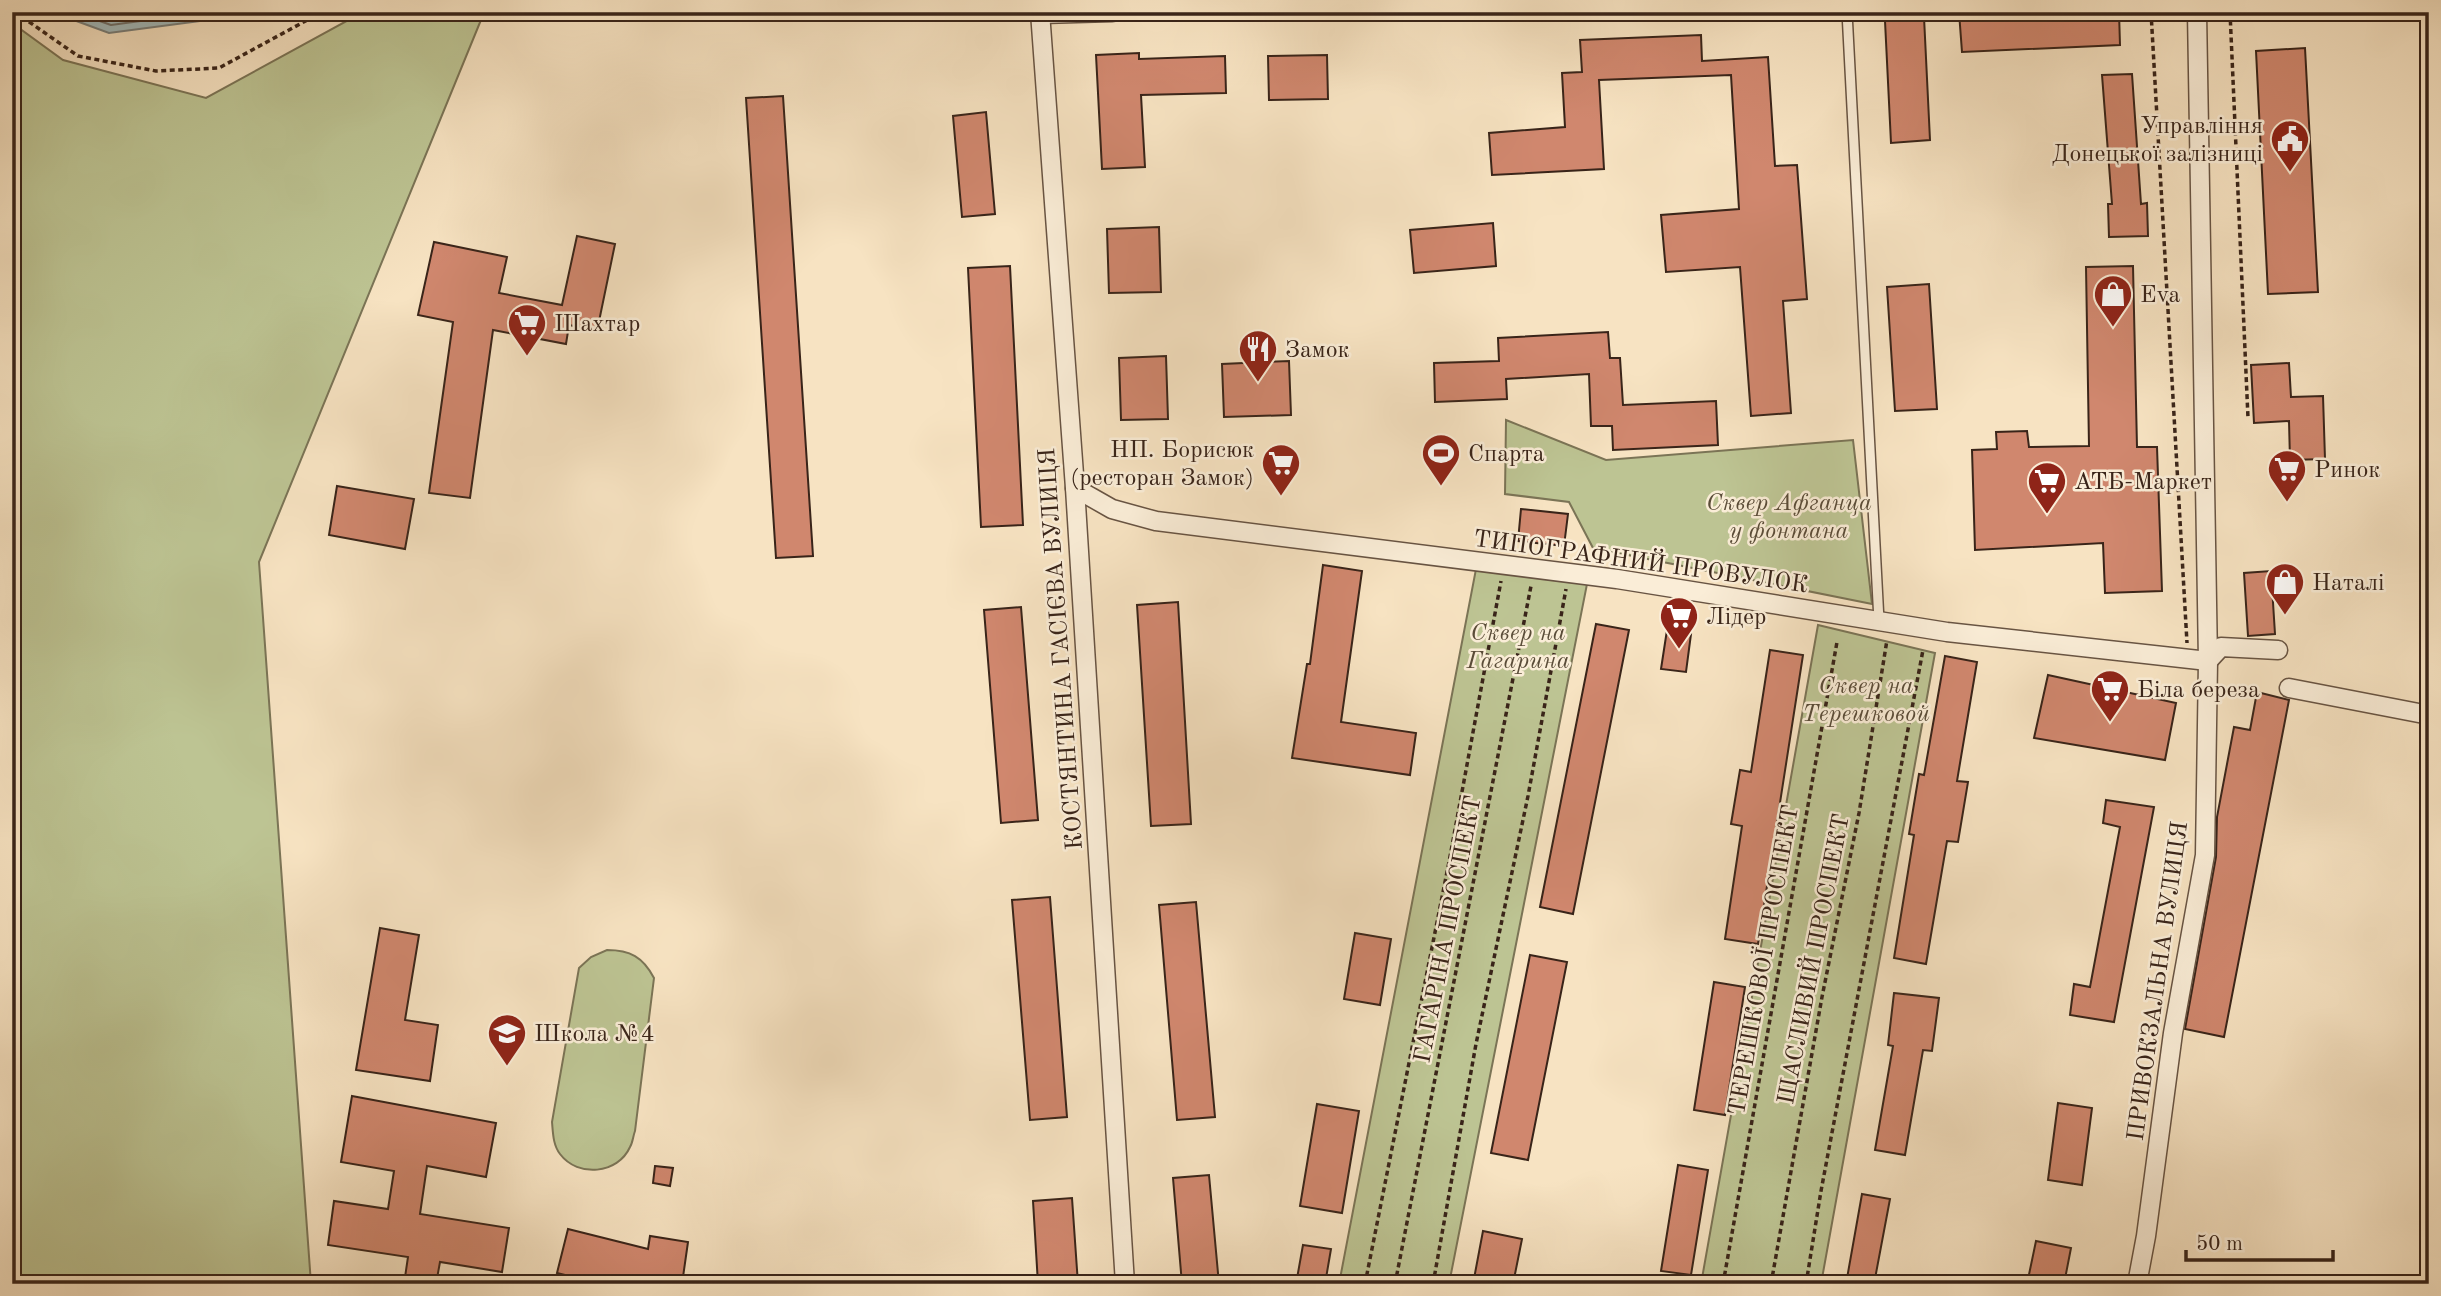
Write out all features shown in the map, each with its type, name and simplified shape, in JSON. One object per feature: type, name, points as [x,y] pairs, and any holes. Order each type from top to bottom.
[{"type":"street","points":[[1040,13],[1112,12]]},
{"type":"street","name":"ПРИВОКЗАЛЬНА ВУЛИЦЯ","points":[[2137,1284],[2173,1033],[2205,855],[2207,661],[2197,12]]},
{"type":"street","name":"КОСТЯНТИНА ГАСІЄВА ВУЛИЦЯ","points":[[1040,13],[1074,488],[1125,1284]]},
{"type":"street","name":"ТИПОГРАФНИЙ ПРОВУЛОК","points":[[1074,488],[1112,509],[1156,521],[1617,579],[1947,632],[2207,661]]},
{"type":"street","points":[[2207,661],[2221,648],[2278,650]]},
{"type":"street","points":[[2289,688],[2429,715]]},
{"type":"lane","points":[[1847,12],[1880,621]]},
{"type":"path","points":[[15,12],[78,56],[156,71],[219,68],[322,12]]},
{"type":"path","points":[[2151,12],[2187,645]]},
{"type":"path","points":[[2230,12],[2248,418]]},
{"type":"path","points":[[1365,1284],[1450,862],[1501,579]]},
{"type":"path","name":"ГАГАРІНА ПРОСПЕКТ","points":[[1395,1284],[1532,581]]},
{"type":"path","points":[[1433,1284],[1476,1044],[1528,796],[1566,587]]},
{"type":"path","name":"ЩАСЛИВИЙ ПРОСПЕКТ","points":[[1771,1284],[1822,997],[1859,813],[1887,640]]},
{"type":"path","name":"ТЕРЕШКОВОЇ ПРОСПЕКТ","points":[[1723,1284],[1837,642]]},
{"type":"path","points":[[1806,1284],[1821,1191],[1923,650]]},
{"type":"green space","points":[[363,12],[487,12],[483,15],[259,562],[311,1284],[12,1284],[12,23],[63,60],[206,98]]},
{"type":"green space","name":"Сквер Афганца у фонтана","points":[[1506,420],[1606,460],[1853,440],[1872,604],[1593,548],[1569,502],[1505,494]]},
{"type":"green space","name":"Сквер на Гагарина","points":[[1476,569],[1588,579],[1449,1284],[1339,1284]]},
{"type":"green space","name":"Сквер на Терешковой","points":[[1818,625],[1935,653],[1821,1284],[1701,1284]]},
{"type":"green space","points":[[607,950],[622,951],[635,956],[654,978],[632,1143],[617,1163],[597,1170],[577,1167],[560,1154],[555,1143],[552,1122],[579,968],[591,957]]},
{"type":"water","points":[[61,12],[232,12],[200,21],[109,33],[71,19]]},
{"type":"building","points":[[1959,12],[2119,12],[2120,45],[1962,52]]},
{"type":"building","points":[[1924,17],[1930,140],[1891,143],[1885,21]]},
{"type":"building","points":[[1701,35],[1702,61],[1768,57],[1775,166],[1797,165],[1807,299],[1783,301],[1791,413],[1751,416],[1740,267],[1666,272],[1661,215],[1739,209],[1731,75],[1599,80],[1604,169],[1492,175],[1489,133],[1565,127],[1562,73],[1582,72],[1580,40]]},
{"type":"building","points":[[2305,48],[2318,292],[2268,294],[2256,51]]},
{"type":"building","points":[[1139,53],[1139,59],[1225,56],[1226,93],[1141,95],[1145,167],[1102,169],[1096,55]]},
{"type":"building","points":[[1327,55],[1328,99],[1269,100],[1268,56]]},
{"type":"building","points":[[2132,74],[2141,204],[2147,203],[2148,236],[2109,237],[2108,204],[2112,204],[2102,75]]},
{"type":"building","points":[[783,96],[813,556],[776,558],[746,98]]},
{"type":"building","points":[[986,112],[995,214],[962,217],[953,116]]},
{"type":"building","points":[[1493,223],[1496,266],[1414,273],[1410,230]]},
{"type":"building","points":[[1159,227],[1161,292],[1109,293],[1107,229]]},
{"type":"building","points":[[577,236],[615,244],[597,331],[569,325],[566,344],[493,330],[470,498],[429,493],[453,322],[418,315],[434,242],[507,257],[499,293],[562,305]]},
{"type":"building","points":[[1010,266],[1023,525],[981,527],[968,268]]},
{"type":"building","points":[[2133,266],[2137,447],[2157,447],[2162,591],[2105,593],[2103,543],[1975,550],[1972,450],[1997,449],[1996,432],[2027,431],[2029,447],[2089,446],[2086,267]]},
{"type":"building","points":[[1929,284],[1937,409],[1895,411],[1887,287]]},
{"type":"building","points":[[1608,332],[1610,358],[1620,358],[1623,405],[1716,401],[1718,445],[1613,450],[1612,426],[1591,426],[1589,374],[1506,379],[1507,399],[1435,402],[1434,363],[1499,361],[1498,338]]},
{"type":"building","points":[[1166,356],[1168,419],[1121,420],[1119,358]]},
{"type":"building","points":[[1289,361],[1291,415],[1224,417],[1222,364]]},
{"type":"building","points":[[2289,363],[2291,397],[2323,396],[2325,459],[2290,460],[2289,421],[2254,423],[2251,365]]},
{"type":"building","points":[[337,486],[414,499],[405,549],[329,535]]},
{"type":"building","points":[[1521,509],[1568,514],[1564,546],[1518,541]]},
{"type":"building","points":[[1323,565],[1362,571],[1341,722],[1416,733],[1410,775],[1292,758],[1307,664],[1310,664]]},
{"type":"building","points":[[2271,571],[2275,634],[2248,636],[2244,573]]},
{"type":"building","points":[[1178,602],[1191,824],[1151,826],[1137,605]]},
{"type":"building","points":[[1021,607],[1038,820],[1001,823],[984,610]]},
{"type":"building","points":[[1596,624],[1629,630],[1573,914],[1540,907]]},
{"type":"building","points":[[1667,630],[1691,634],[1686,672],[1661,669]]},
{"type":"building","points":[[1770,650],[1803,655],[1758,944],[1725,939],[1742,826],[1731,824],[1740,770],[1751,772]]},
{"type":"building","points":[[1945,656],[1977,662],[1957,781],[1968,782],[1958,842],[1947,841],[1926,964],[1894,958],[1914,835],[1909,834],[1919,774],[1924,775]]},
{"type":"building","points":[[2048,675],[2176,703],[2165,760],[2034,738]]},
{"type":"building","points":[[2257,692],[2289,700],[2224,1037],[2185,1029],[2216,857],[2217,817],[2234,727],[2250,730]]},
{"type":"building","points":[[2106,800],[2154,807],[2114,1022],[2070,1015],[2074,984],[2090,987],[2120,827],[2103,823]]},
{"type":"building","points":[[1050,897],[1067,1117],[1030,1120],[1012,900]]},
{"type":"building","points":[[1196,902],[1215,1117],[1177,1120],[1159,905]]},
{"type":"building","points":[[380,928],[419,935],[405,1020],[438,1025],[430,1081],[356,1070]]},
{"type":"building","points":[[1355,933],[1391,939],[1380,1005],[1344,999]]},
{"type":"building","points":[[1530,955],[1567,962],[1528,1160],[1491,1153]]},
{"type":"building","points":[[1714,982],[1745,987],[1725,1115],[1694,1110]]},
{"type":"building","points":[[1894,993],[1939,998],[1932,1051],[1923,1050],[1905,1155],[1875,1150],[1893,1046],[1888,1045]]},
{"type":"building","points":[[352,1096],[496,1123],[486,1177],[427,1166],[420,1214],[509,1228],[502,1272],[440,1262],[436,1284],[404,1284],[408,1257],[328,1245],[334,1201],[388,1209],[394,1171],[341,1162]]},
{"type":"building","points":[[2058,1103],[2092,1108],[2082,1185],[2048,1180]]},
{"type":"building","points":[[1317,1104],[1359,1111],[1342,1213],[1300,1206]]},
{"type":"building","points":[[1678,1165],[1708,1170],[1691,1275],[1661,1271]]},
{"type":"building","points":[[655,1166],[673,1168],[670,1186],[653,1183]]},
{"type":"building","points":[[1209,1175],[1219,1284],[1182,1284],[1173,1178]]},
{"type":"building","points":[[1862,1194],[1890,1199],[1874,1284],[1846,1284]]},
{"type":"building","points":[[1072,1198],[1078,1284],[1038,1284],[1033,1201]]},
{"type":"building","points":[[568,1229],[648,1249],[650,1236],[688,1242],[682,1284],[601,1284],[557,1273]]},
{"type":"building","points":[[1483,1231],[1522,1239],[1513,1284],[1473,1284]]},
{"type":"building","points":[[2036,1241],[2071,1248],[2064,1284],[2027,1284]]},
{"type":"building","points":[[1303,1245],[1331,1249],[1325,1284],[1296,1284]]},
{"type":"place","name":"Управління Донецької залізниці","points":[[2290,173]]},
{"type":"place","name":"Eva","points":[[2113,328]]},
{"type":"place","name":"Шахтар","points":[[527,357]]},
{"type":"place","name":"Замок","points":[[1258,383]]},
{"type":"place","name":"Спарта","points":[[1441,487]]},
{"type":"place","name":"НП. Борисюк (ресторан Замок)","points":[[1281,497]]},
{"type":"place","name":"Ринок","points":[[2287,503]]},
{"type":"place","name":"АТБ-Маркет","points":[[2047,515]]},
{"type":"place","name":"Наталі","points":[[2285,616]]},
{"type":"place","name":"Лідер","points":[[1679,650]]},
{"type":"place","name":"Біла береза","points":[[2110,723]]},
{"type":"place","name":"Школа №4","points":[[507,1067]]}]
